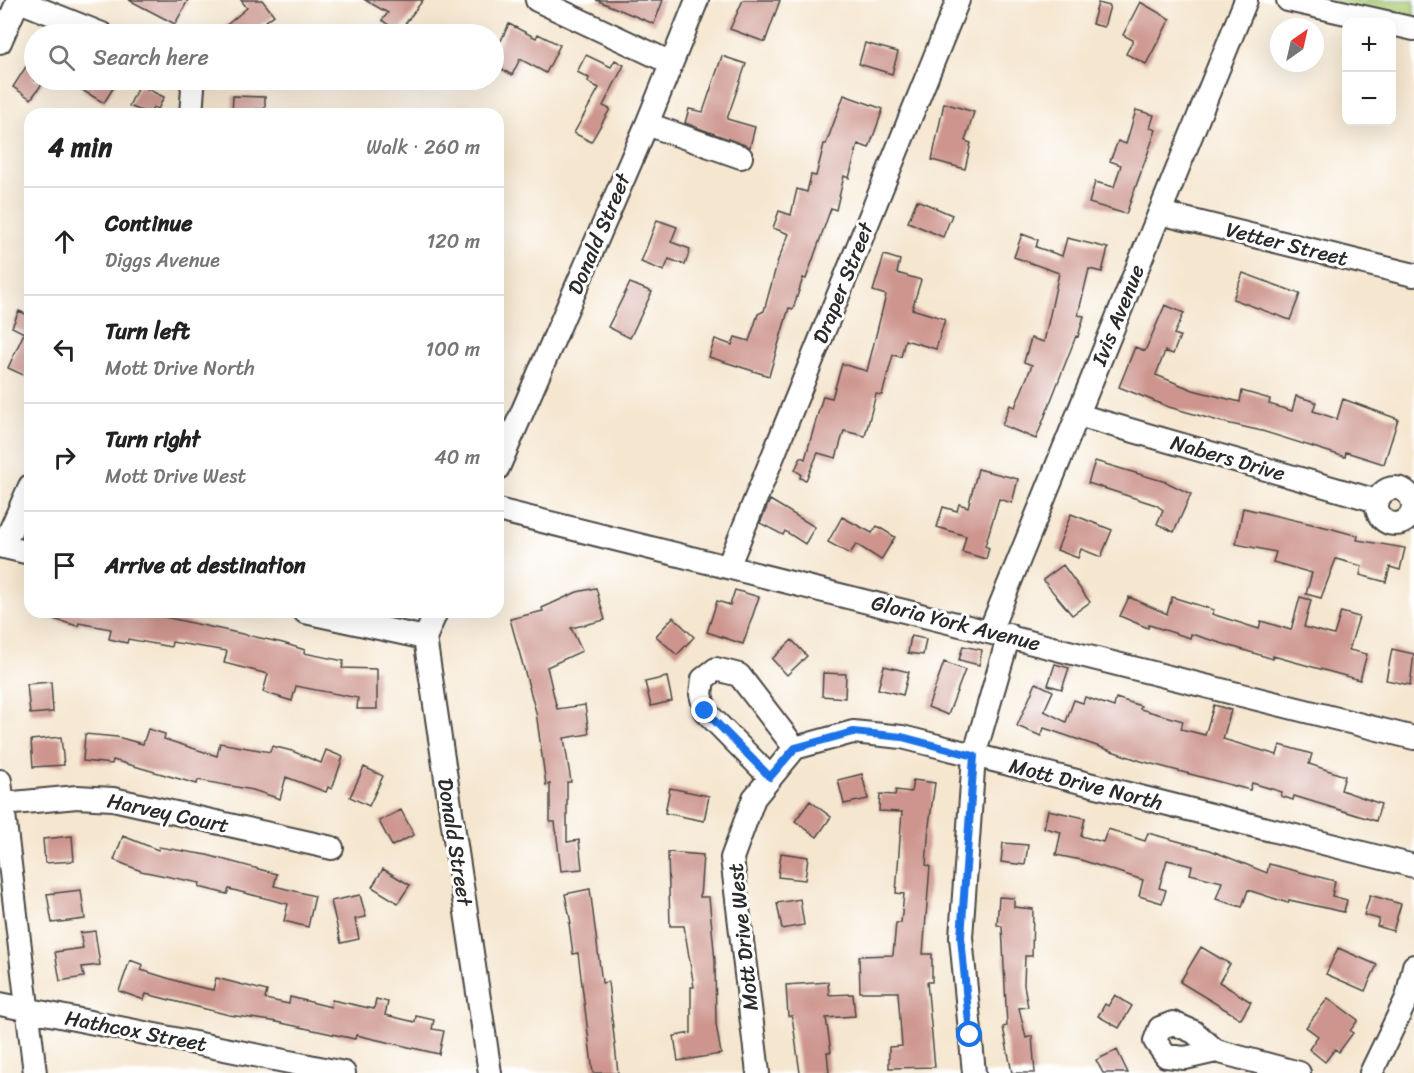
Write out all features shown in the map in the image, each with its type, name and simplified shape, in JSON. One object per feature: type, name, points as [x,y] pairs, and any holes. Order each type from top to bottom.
[{"type":"street","points":[[537,0],[671,63]]},
{"type":"street","name":"Donald Street","points":[[504,454],[697,0]]},
{"type":"street","name":"Draper Street","points":[[729,567],[958,0]]},
{"type":"street","name":"Ivis Avenue","points":[[974,1073],[961,937],[974,756],[1000,633],[1078,415],[1246,0]]},
{"type":"street","points":[[1288,0],[1368,18]]},
{"type":"street","points":[[0,42],[17,1],[76,24]]},
{"type":"street","points":[[1396,25],[1414,29]]},
{"type":"street","points":[[191,108],[192,90]]},
{"type":"street","points":[[646,124],[741,158]]},
{"type":"street","name":"Vetter Street","points":[[1160,213],[1414,275]]},
{"type":"street","name":"Nabers Drive","points":[[1078,415],[1377,501]]},
{"type":"street","points":[[24,499],[2,547],[24,552]]},
{"type":"street","name":"Gloria York Avenue","points":[[504,511],[1000,633],[1414,738]]},
{"type":"street","points":[[333,618],[425,638],[433,618]]},
{"type":"street","name":"Donald Street","points":[[425,638],[490,1073]]},
{"type":"street","points":[[716,669],[739,675],[795,748],[770,777],[705,711],[701,694],[703,679],[716,669]]},
{"type":"street","name":"Mott Drive North","points":[[795,748],[853,732],[902,737],[1414,866]]},
{"type":"street","name":"Mott Drive West","points":[[758,1073],[732,858],[754,798],[770,777]]},
{"type":"street","points":[[0,781],[35,1073]]},
{"type":"street","name":"Harvey Court","points":[[3,804],[77,797],[113,799],[332,848]]},
{"type":"street","points":[[1371,1073],[1407,998],[1414,966]]},
{"type":"street","name":"Hathcox Street","points":[[0,1004],[344,1073]]},
{"type":"street","points":[[1216,1051],[1299,1073]]},
{"type":"green space","points":[[1303,0],[1414,0],[1414,25],[1396,21],[1396,18],[1383,18]]},
{"type":"building","points":[[129,0],[188,0],[175,24]]},
{"type":"building","points":[[241,0],[262,0],[274,15],[262,24],[228,24],[247,8]]},
{"type":"building","points":[[365,0],[423,0],[405,24],[388,24],[382,20],[388,13]]},
{"type":"building","points":[[596,0],[663,0],[654,24]]},
{"type":"building","points":[[743,0],[780,0],[765,42],[730,29]]},
{"type":"building","points":[[1140,2],[1170,19],[1146,64],[1126,54],[1133,40],[1123,35]]},
{"type":"building","points":[[1098,3],[1110,6],[1104,27],[1092,24]]},
{"type":"building","points":[[509,24],[536,38],[538,34],[560,45],[546,73],[520,59],[512,75],[504,71],[504,34]]},
{"type":"building","points":[[865,43],[898,52],[892,74],[859,64]]},
{"type":"building","points":[[586,55],[611,67],[615,60],[624,65],[603,106],[610,109],[591,142],[574,133],[599,88],[588,82],[589,78],[577,72]]},
{"type":"building","points":[[722,56],[746,64],[727,119],[755,127],[750,147],[685,123],[689,109],[703,112]]},
{"type":"building","points":[[24,70],[24,90],[38,90],[31,99],[13,87]]},
{"type":"building","points":[[82,90],[112,90],[104,103]]},
{"type":"building","points":[[137,90],[149,90],[164,97],[158,108],[129,106]]},
{"type":"building","points":[[844,95],[883,109],[869,148],[858,144],[849,178],[844,176],[836,210],[831,208],[806,279],[803,278],[793,309],[789,308],[769,376],[709,357],[715,339],[732,345],[735,337],[749,341],[758,314],[764,311],[778,260],[789,234],[773,228],[779,211],[791,215],[797,189],[807,192],[811,175],[816,176],[824,144],[826,144]]},
{"type":"building","points":[[233,96],[265,97],[265,108],[232,108]]},
{"type":"building","points":[[944,103],[974,112],[965,141],[971,143],[965,169],[932,160]]},
{"type":"building","points":[[1136,110],[1154,115],[1150,128],[1156,130],[1126,214],[1089,203],[1095,182],[1114,187],[1121,165],[1110,161],[1118,141],[1126,144]]},
{"type":"building","points":[[917,200],[952,215],[943,237],[908,222]]},
{"type":"building","points":[[657,220],[677,227],[671,242],[690,249],[685,265],[669,259],[664,271],[641,262]]},
{"type":"building","points":[[1022,234],[1038,240],[1036,247],[1062,256],[1067,238],[1108,248],[1102,272],[1089,269],[1078,315],[1084,316],[1078,337],[1076,336],[1036,439],[1002,425],[1010,405],[1015,407],[1032,365],[1024,362],[1031,338],[1044,342],[1059,273],[1014,257]]},
{"type":"building","points":[[884,255],[900,260],[897,273],[921,280],[912,309],[945,319],[936,349],[905,340],[901,357],[893,355],[882,395],[876,394],[865,436],[844,431],[836,458],[818,453],[806,480],[800,478],[801,474],[795,470],[801,457],[805,459],[823,396],[832,398],[842,364],[867,371],[886,295],[873,291]]},
{"type":"building","points":[[1243,273],[1300,294],[1290,320],[1233,299]]},
{"type":"building","points":[[630,283],[652,292],[630,338],[608,327]]},
{"type":"building","points":[[1165,305],[1184,313],[1174,334],[1180,336],[1173,354],[1165,351],[1156,375],[1193,390],[1240,402],[1242,391],[1270,399],[1269,404],[1292,411],[1296,396],[1316,402],[1313,411],[1337,419],[1343,399],[1398,419],[1384,464],[1346,452],[1345,457],[1262,431],[1169,407],[1119,387],[1135,347],[1145,351]]},
{"type":"building","points":[[19,311],[24,313],[24,333],[12,327]]},
{"type":"building","points":[[24,333],[24,375],[8,368]]},
{"type":"building","points":[[1095,461],[1166,482],[1191,494],[1174,532],[1157,524],[1163,510],[1156,505],[1088,483]]},
{"type":"building","points":[[978,469],[1018,479],[1012,503],[999,499],[985,546],[989,548],[986,559],[962,552],[966,536],[937,527],[943,507],[957,511],[959,504],[968,507]]},
{"type":"building","points":[[770,500],[815,527],[805,544],[785,531],[783,535],[760,523]]},
{"type":"building","points":[[1243,508],[1358,536],[1357,540],[1405,548],[1400,570],[1390,567],[1386,582],[1360,575],[1362,566],[1336,559],[1321,598],[1306,594],[1312,573],[1273,562],[1276,552],[1236,544]]},
{"type":"building","points":[[1071,514],[1112,530],[1101,557],[1081,549],[1078,558],[1057,550]]},
{"type":"building","points":[[842,517],[872,533],[877,526],[895,537],[881,560],[856,544],[850,554],[828,542]]},
{"type":"building","points":[[1063,565],[1090,602],[1072,615],[1043,580]]},
{"type":"building","points":[[596,588],[605,620],[571,628],[582,651],[547,667],[557,709],[585,705],[589,734],[564,738],[571,782],[567,782],[567,842],[579,840],[582,869],[561,871],[555,822],[550,822],[550,784],[546,785],[536,712],[510,619],[543,611],[542,608],[577,592]]},
{"type":"building","points":[[735,590],[759,597],[743,644],[707,632],[717,601],[730,605]]},
{"type":"building","points":[[1129,597],[1167,614],[1172,597],[1214,610],[1212,614],[1259,629],[1261,621],[1291,630],[1300,597],[1311,600],[1304,627],[1334,635],[1341,612],[1359,617],[1349,650],[1367,654],[1360,680],[1273,656],[1273,659],[1191,634],[1190,638],[1149,625],[1148,628],[1120,616]]},
{"type":"building","points":[[673,617],[694,637],[677,655],[656,636]]},
{"type":"building","points":[[49,618],[169,618],[283,643],[305,650],[304,653],[344,661],[342,668],[377,669],[377,709],[357,709],[358,698],[296,686],[292,701],[263,692],[268,674],[224,663],[227,651],[172,642],[171,647],[128,639],[127,643],[109,639],[111,629],[79,623],[78,626]]},
{"type":"building","points":[[911,636],[926,639],[923,655],[908,653]]},
{"type":"building","points":[[792,640],[807,656],[787,675],[772,659]]},
{"type":"building","points":[[963,646],[982,650],[979,665],[959,660]]},
{"type":"building","points":[[1392,649],[1414,654],[1410,685],[1386,680]]},
{"type":"building","points":[[944,662],[965,670],[948,715],[928,707]]},
{"type":"building","points":[[1055,664],[1069,668],[1062,689],[1048,685]]},
{"type":"building","points":[[884,666],[909,672],[903,695],[878,689]]},
{"type":"building","points":[[823,673],[846,674],[845,698],[822,696]]},
{"type":"building","points":[[667,677],[672,701],[651,706],[645,682]]},
{"type":"building","points":[[51,682],[53,712],[30,714],[27,684]]},
{"type":"building","points":[[1036,683],[1053,691],[1044,711],[1066,722],[1074,700],[1083,703],[1085,697],[1114,707],[1116,698],[1141,706],[1140,709],[1183,721],[1181,729],[1205,735],[1214,705],[1231,710],[1223,739],[1277,755],[1280,745],[1312,754],[1309,764],[1345,776],[1341,790],[1381,804],[1376,821],[1294,796],[1293,800],[1281,796],[1282,792],[1252,783],[1250,790],[1141,761],[1044,728],[1041,736],[1017,726]]},
{"type":"building","points":[[148,729],[165,734],[164,739],[217,756],[220,743],[270,752],[272,746],[292,751],[321,763],[326,750],[343,757],[332,789],[328,787],[326,792],[286,777],[280,799],[253,790],[198,780],[197,784],[113,760],[112,764],[83,761],[85,734],[117,737],[143,744]]},
{"type":"building","points":[[61,737],[64,765],[33,767],[31,740]]},
{"type":"building","points":[[364,767],[383,776],[369,806],[350,797]]},
{"type":"building","points":[[862,774],[868,799],[844,804],[838,780]]},
{"type":"building","points":[[913,780],[935,783],[926,865],[930,866],[923,954],[932,954],[932,982],[927,982],[935,1067],[889,1068],[889,1047],[902,1046],[898,992],[860,992],[859,956],[893,955],[896,923],[901,923],[904,894],[896,893],[902,812],[879,811],[880,794],[895,795],[896,790],[911,792]]},
{"type":"building","points":[[670,788],[709,796],[704,821],[665,813]]},
{"type":"building","points":[[810,801],[831,817],[817,837],[795,821]]},
{"type":"building","points":[[401,810],[414,835],[392,846],[379,821]]},
{"type":"building","points":[[1048,810],[1085,818],[1081,836],[1103,842],[1108,829],[1145,841],[1148,833],[1210,850],[1267,873],[1269,864],[1335,881],[1332,896],[1347,900],[1344,912],[1289,900],[1288,903],[1248,890],[1242,907],[1216,899],[1222,882],[1190,874],[1192,866],[1167,860],[1159,888],[1166,890],[1162,903],[1139,896],[1143,880],[1081,860],[1056,855],[1061,832],[1044,828]]},
{"type":"building","points":[[72,836],[74,861],[45,863],[43,839]]},
{"type":"building","points":[[123,836],[158,850],[159,847],[207,855],[277,874],[274,886],[315,896],[308,927],[284,921],[288,904],[229,889],[227,894],[199,887],[200,883],[141,871],[114,860]]},
{"type":"building","points":[[1003,843],[1028,845],[1025,865],[1001,862]]},
{"type":"building","points":[[668,852],[703,855],[700,897],[709,897],[715,961],[716,1024],[721,1054],[678,1061],[674,1036],[691,1033],[691,987],[694,987],[684,926],[670,926]]},
{"type":"building","points":[[781,853],[808,857],[805,880],[778,877]]},
{"type":"building","points":[[383,869],[410,885],[398,903],[372,887]]},
{"type":"building","points":[[590,889],[602,983],[608,982],[618,1073],[593,1073],[578,953],[573,954],[569,923],[571,923],[565,894]]},
{"type":"building","points":[[81,890],[85,919],[52,923],[47,894]]},
{"type":"building","points":[[360,895],[366,917],[355,919],[359,939],[341,943],[331,901]]},
{"type":"building","points":[[1370,895],[1401,904],[1393,931],[1377,926],[1379,919],[1364,915]]},
{"type":"building","points":[[999,897],[1014,898],[1014,907],[1033,909],[1032,956],[1025,956],[1024,985],[1028,1007],[1019,1008],[1026,1038],[1032,1036],[1035,1073],[1012,1073],[1003,1027],[1007,1026],[1002,926],[997,925]]},
{"type":"building","points":[[800,899],[804,925],[782,929],[777,903]]},
{"type":"building","points":[[95,931],[100,965],[82,967],[84,977],[60,981],[55,952],[83,948],[80,933]]},
{"type":"building","points":[[1201,947],[1230,964],[1219,982],[1251,1002],[1241,1019],[1180,982]]},
{"type":"building","points":[[1338,948],[1377,965],[1365,991],[1326,974]]},
{"type":"building","points":[[130,960],[143,965],[141,970],[190,985],[213,990],[216,978],[267,991],[265,999],[289,1004],[290,997],[331,1007],[332,1000],[374,1009],[376,999],[388,1002],[385,1015],[415,1022],[416,1016],[434,1020],[432,1029],[444,1031],[439,1054],[356,1035],[355,1039],[272,1021],[229,1015],[146,994],[144,1000],[119,991]]},
{"type":"building","points":[[828,982],[829,995],[853,994],[855,1016],[826,1018],[831,1052],[827,1052],[829,1073],[800,1073],[792,1016],[788,1016],[786,985]]},
{"type":"building","points":[[1115,995],[1132,1006],[1119,1028],[1098,1016],[1105,1004],[1108,1006]]},
{"type":"building","points":[[1328,998],[1358,1020],[1350,1031],[1353,1033],[1339,1052],[1335,1049],[1325,1062],[1309,1049],[1318,1036],[1306,1027]]},
{"type":"building","points":[[1117,1050],[1128,1073],[1103,1073],[1096,1060]]},
{"type":"route","points":[[705,711],[770,777],[795,748],[853,732],[902,737],[974,756],[961,937],[970,1035]]}]
